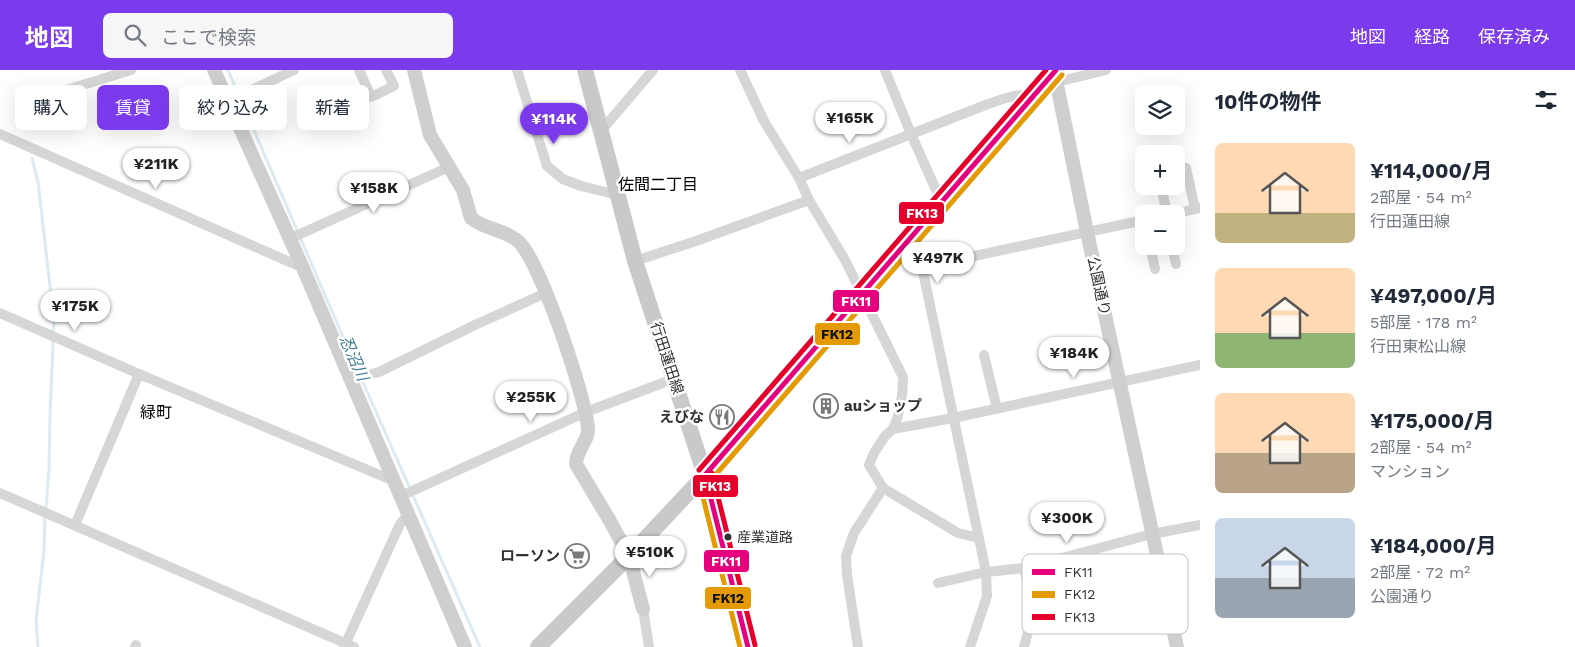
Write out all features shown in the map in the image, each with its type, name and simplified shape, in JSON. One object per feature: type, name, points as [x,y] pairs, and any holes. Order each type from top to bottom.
[{"type":"main road","name":"行田蓮田線","points":[[585,70],[635,261],[705,475],[748,647]]},
{"type":"main road","points":[[538,647],[705,475],[1055,73]]},
{"type":"street","points":[[82,85],[131,70]]},
{"type":"street","points":[[214,70],[221,85]]},
{"type":"street","points":[[262,85],[294,70]]},
{"type":"street","points":[[359,70],[371,97],[394,86],[386,70]]},
{"type":"street","points":[[414,70],[430,135],[463,190],[471,218],[487,228],[506,233],[520,242],[530,258],[546,293],[563,335],[586,412],[588,432],[576,456],[576,464],[610,521],[628,556],[644,609],[649,647]]},
{"type":"street","points":[[517,70],[547,166],[564,179],[581,186],[618,195]]},
{"type":"street","points":[[601,131],[653,70]]},
{"type":"street","points":[[740,70],[764,121],[799,178],[809,200],[845,260],[903,377],[903,393],[898,417],[893,429],[885,436],[869,465],[883,488],[958,533],[979,538]]},
{"type":"street","points":[[886,70],[911,134],[942,202]]},
{"type":"street","points":[[1055,73],[1106,70]]},
{"type":"street","name":"公園通り","points":[[1055,73],[1156,554]]},
{"type":"street","points":[[799,178],[988,104],[1026,94],[1033,97]]},
{"type":"street","points":[[241,130],[303,268],[465,647]]},
{"type":"street","points":[[0,134],[303,268]]},
{"type":"street","points":[[289,239],[449,167]]},
{"type":"street","points":[[1186,168],[1197,209]]},
{"type":"street","points":[[635,261],[809,200]]},
{"type":"street","points":[[922,267],[1135,222]]},
{"type":"street","points":[[912,236],[916,243],[922,267],[986,572],[987,596],[970,647]]},
{"type":"street","points":[[1152,255],[1155,269]]},
{"type":"street","points":[[1174,255],[1176,264]]},
{"type":"street","points":[[350,380],[379,372],[546,293]]},
{"type":"street","points":[[0,313],[139,374],[394,481]]},
{"type":"street","points":[[984,355],[997,409]]},
{"type":"street","points":[[893,429],[997,409],[1200,365]]},
{"type":"street","points":[[75,525],[139,374]]},
{"type":"street","points":[[401,496],[586,412],[673,379]]},
{"type":"street","points":[[858,647],[846,556],[854,533],[883,488]]},
{"type":"street","points":[[0,493],[347,646],[400,524],[408,514]]},
{"type":"street","points":[[1077,554],[1152,534],[1200,525]]},
{"type":"street","points":[[938,584],[986,572],[1022,568]]},
{"type":"street","points":[[1024,647],[1027,634]]},
{"type":"street","name":"公園通り","points":[[1174,634],[1177,647]]},
{"type":"waterway","name":"忍沼川","points":[[228,70],[359,374]]},
{"type":"waterway","points":[[32,158],[38,182],[54,321],[46,509]]},
{"type":"waterway","name":"忍沼川","points":[[362,380],[480,647]]},
{"type":"waterway","points":[[38,647],[36,620],[44,551],[45,516]]},
{"type":"transit line","name":"FK13","points":[[699,470],[1046,70]]},
{"type":"transit line","name":"FK11","points":[[705,475],[1056,70]]},
{"type":"transit line","name":"FK12","points":[[711,480],[1062,75]]},
{"type":"transit line","name":"FK13","points":[[712,473],[755,645]]},
{"type":"transit line","name":"FK11","points":[[705,475],[748,647]]},
{"type":"transit line","name":"FK12","points":[[698,477],[740,647]]},
{"type":"place","name":"auショップ","points":[[826,406]]},
{"type":"place","name":"えびな","points":[[722,417]]},
{"type":"place","name":"産業道路","points":[[728,537]]},
{"type":"place","name":"ローソン","points":[[577,556]]},
{"type":"district","name":"佐間二丁目","points":[[658,184]]},
{"type":"district","name":"緑町","points":[[156,412]]}]
